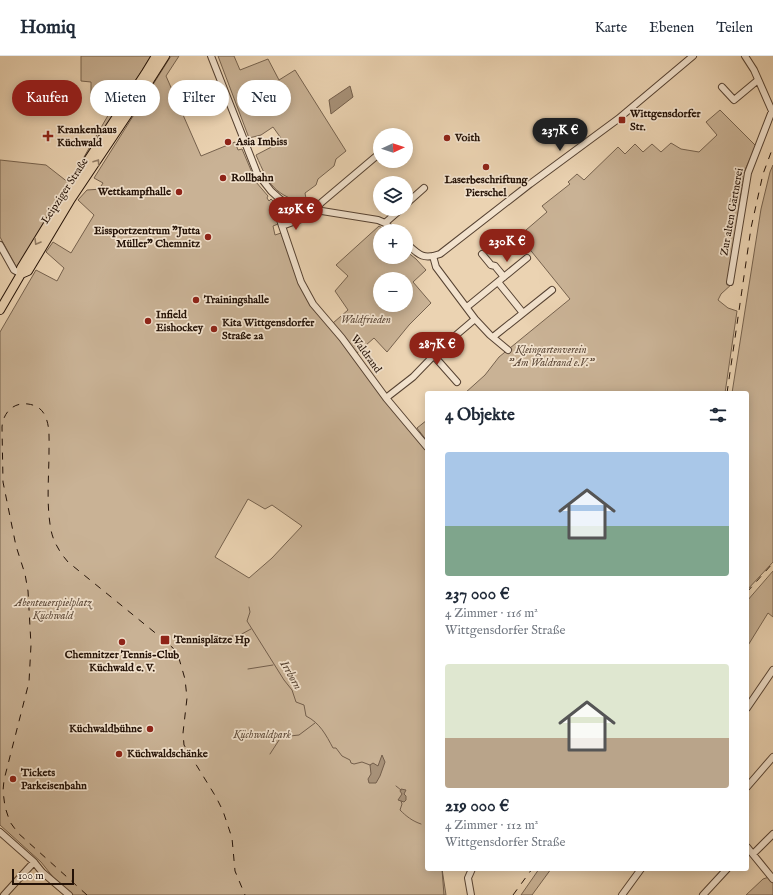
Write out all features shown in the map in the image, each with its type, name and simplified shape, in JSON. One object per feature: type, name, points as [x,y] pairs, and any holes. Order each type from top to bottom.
[{"type":"main road","name":"Leipziger Straße","points":[[0,310],[21,274],[21,268],[49,222],[156,56]]},
{"type":"main road","name":"Leipziger Straße","points":[[21,274],[28,271],[71,199],[130,112],[165,56]]},
{"type":"street","points":[[211,56],[257,173],[264,184],[281,200],[297,207],[369,218],[385,223],[393,216]]},
{"type":"street","points":[[413,249],[423,256],[440,254],[530,184],[613,123],[693,56]]},
{"type":"street","name":"Zur alten Gärtnerei","points":[[730,282],[748,173],[772,111],[754,70],[745,56]]},
{"type":"street","points":[[722,87],[734,100],[758,80]]},
{"type":"street","points":[[318,211],[319,205],[322,202],[373,159]]},
{"type":"street","points":[[413,198],[424,188]]},
{"type":"street","name":"Waldrand","points":[[281,200],[277,210],[301,282],[313,304],[342,338],[386,398],[425,445]]},
{"type":"street","points":[[282,226],[304,218]]},
{"type":"street","points":[[0,245],[14,270],[21,274]]},
{"type":"street","points":[[482,254],[504,277]]},
{"type":"street","points":[[433,256],[436,267],[475,319],[508,350]]},
{"type":"street","points":[[467,307],[527,258]]},
{"type":"street","points":[[498,282],[523,313]]},
{"type":"street","points":[[493,337],[552,290]]},
{"type":"street","points":[[386,398],[413,377],[453,336],[475,319]]},
{"type":"street","points":[[434,356],[457,382]]},
{"type":"street","points":[[749,705],[773,670]]},
{"type":"street","points":[[749,785],[773,757]]},
{"type":"street","points":[[0,832],[68,895]]},
{"type":"street","points":[[753,854],[773,834]]},
{"type":"street","points":[[749,849],[773,879]]},
{"type":"street","points":[[4,895],[34,862]]},
{"type":"street","points":[[471,871],[468,878],[471,895]]},
{"type":"street","points":[[622,895],[640,871]]},
{"type":"street","points":[[703,895],[725,871]]},
{"type":"green space","points":[[81,56],[151,56],[136,80],[90,80],[90,82],[81,80]]},
{"type":"green space","name":"Küchwaldpark","points":[[171,56],[179,56],[166,76],[168,81],[168,116],[184,116],[201,156],[235,142],[238,150],[242,149],[256,182],[268,196],[267,198],[269,201],[271,199],[274,202],[278,224],[273,226],[275,235],[281,233],[299,282],[311,307],[329,326],[425,446],[425,871],[442,871],[446,895],[71,895],[57,882],[41,862],[0,825],[0,332],[36,270],[57,281],[64,268],[46,252],[53,242],[71,253],[94,215],[78,200],[87,190],[102,189],[101,186],[103,183],[94,178],[133,116],[160,116],[160,80],[156,80]],"holes":[[[248,499],[265,509],[272,505],[302,526],[272,558],[249,578],[215,557]]]},
{"type":"green space","points":[[218,56],[234,56],[240,70],[268,59],[279,80],[237,80],[237,106],[229,85],[229,80],[227,80]]},
{"type":"green space","points":[[295,70],[346,151],[336,159],[334,166],[318,179],[316,185],[305,193],[307,204],[287,197],[274,187],[265,174],[256,155],[283,141],[273,127],[261,135],[249,138],[241,116],[291,116],[291,80],[279,80]]},
{"type":"green space","name":"Kleingartenverein \"Am Waldrand e.V.\"","points":[[720,110],[756,146],[743,174],[737,222],[741,223],[733,283],[721,294],[718,300],[728,308],[737,311],[725,391],[467,391],[485,375],[499,357],[570,299],[519,236],[547,212],[542,206],[570,184],[568,182],[577,174],[584,180],[618,147],[625,154],[635,144],[643,152],[652,144],[661,152],[671,143],[681,149],[699,152],[717,135],[706,122]]},
{"type":"green space","points":[[108,116],[114,116],[18,270],[0,237],[0,160],[46,165],[69,183]]},
{"type":"green space","points":[[773,165],[773,562],[749,588],[749,391],[732,391],[761,209]]},
{"type":"green space","name":"Waldfrieden","points":[[373,231],[373,264],[413,264],[413,257],[426,270],[413,282],[431,303],[409,325],[387,352],[374,338],[357,353],[333,323],[348,310],[335,291],[348,276],[336,265]]},
{"type":"green space","points":[[425,422],[425,438],[417,428]]},
{"type":"green space","points":[[773,571],[773,617],[768,613],[749,644],[749,599]]},
{"type":"green space","points":[[538,871],[550,871],[532,895],[521,895]]},
{"type":"green space","points":[[769,877],[773,882],[773,895],[746,895],[763,879]]},
{"type":"shaded area","points":[[350,86],[353,97],[331,114],[329,100]]},
{"type":"shaded area","points":[[382,755],[385,762],[380,776],[376,783],[369,783],[368,779],[371,774],[370,765],[373,763],[378,766]]},
{"type":"shaded area","points":[[401,789],[406,790],[404,794],[406,796],[406,800],[404,802],[398,800],[402,794],[400,791]]},
{"type":"waterway","name":"Irrborn","points":[[249,607],[250,612],[247,621],[284,680],[292,690],[296,702],[304,705],[306,716],[319,726],[333,748],[336,748],[342,756],[350,760],[351,763],[354,764],[362,762],[370,765]]},
{"type":"waterway","points":[[226,637],[240,635],[251,629]]},
{"type":"waterway","points":[[248,669],[273,665]]},
{"type":"waterway","points":[[270,754],[281,737],[299,735],[315,723]]},
{"type":"waterway","points":[[396,786],[401,790]]},
{"type":"waterway","name":"Irrborn","points":[[401,801],[402,804],[400,810],[409,818],[421,824]]},
{"type":"waterway","points":[[442,871],[444,895]]},
{"type":"railway","points":[[727,391],[751,228],[763,174],[773,147]]},
{"type":"railway","points":[[87,895],[18,833],[10,822],[5,807],[3,791],[4,780],[29,682],[31,645],[28,591],[25,574],[16,546],[3,482],[2,427],[4,417],[7,413],[13,407],[23,404],[36,406],[39,408],[45,415],[49,430],[49,520],[55,543],[68,562],[164,640],[178,655],[185,679],[187,698],[183,733],[184,745],[223,811],[232,838],[235,871],[245,895]]},
{"type":"railway","points":[[749,590],[773,563]]},
{"type":"railway","points":[[513,895],[531,871]]},
{"type":"place","name":"Wittgensdorfer Str.","points":[[622,120]]},
{"type":"place","name":"Krankenhaus Küchwald","points":[[48,136]]},
{"type":"place","name":"Voith","points":[[447,138]]},
{"type":"place","name":"Asia Imbiss","points":[[228,142]]},
{"type":"place","name":"Laserbeschriftung Pierschel","points":[[486,167]]},
{"type":"place","name":"Rollbahn","points":[[223,178]]},
{"type":"place","name":"Wettkampfhalle","points":[[179,192]]},
{"type":"place","name":"Eissportzentrum \"Jutta Müller\" Chemnitz","points":[[208,237]]},
{"type":"place","name":"Trainingshalle","points":[[196,300]]},
{"type":"place","name":"Infield Eishockey","points":[[148,321]]},
{"type":"place","name":"Kita Wittgensdorfer Straße 2a","points":[[214,329]]},
{"type":"place","name":"Tennisplätze Hp","points":[[165,640]]},
{"type":"place","name":"Chemnitzer Tennis-Club Küchwald e. V.","points":[[122,642]]},
{"type":"place","name":"Küchwaldbühne","points":[[150,729]]},
{"type":"place","name":"Küchwaldschänke","points":[[119,754]]},
{"type":"place","name":"Tickets Parkeisenbahn","points":[[13,779]]},
{"type":"park label","name":"Abenteuerspielplatz Küchwald","points":[[53,609]]}]
